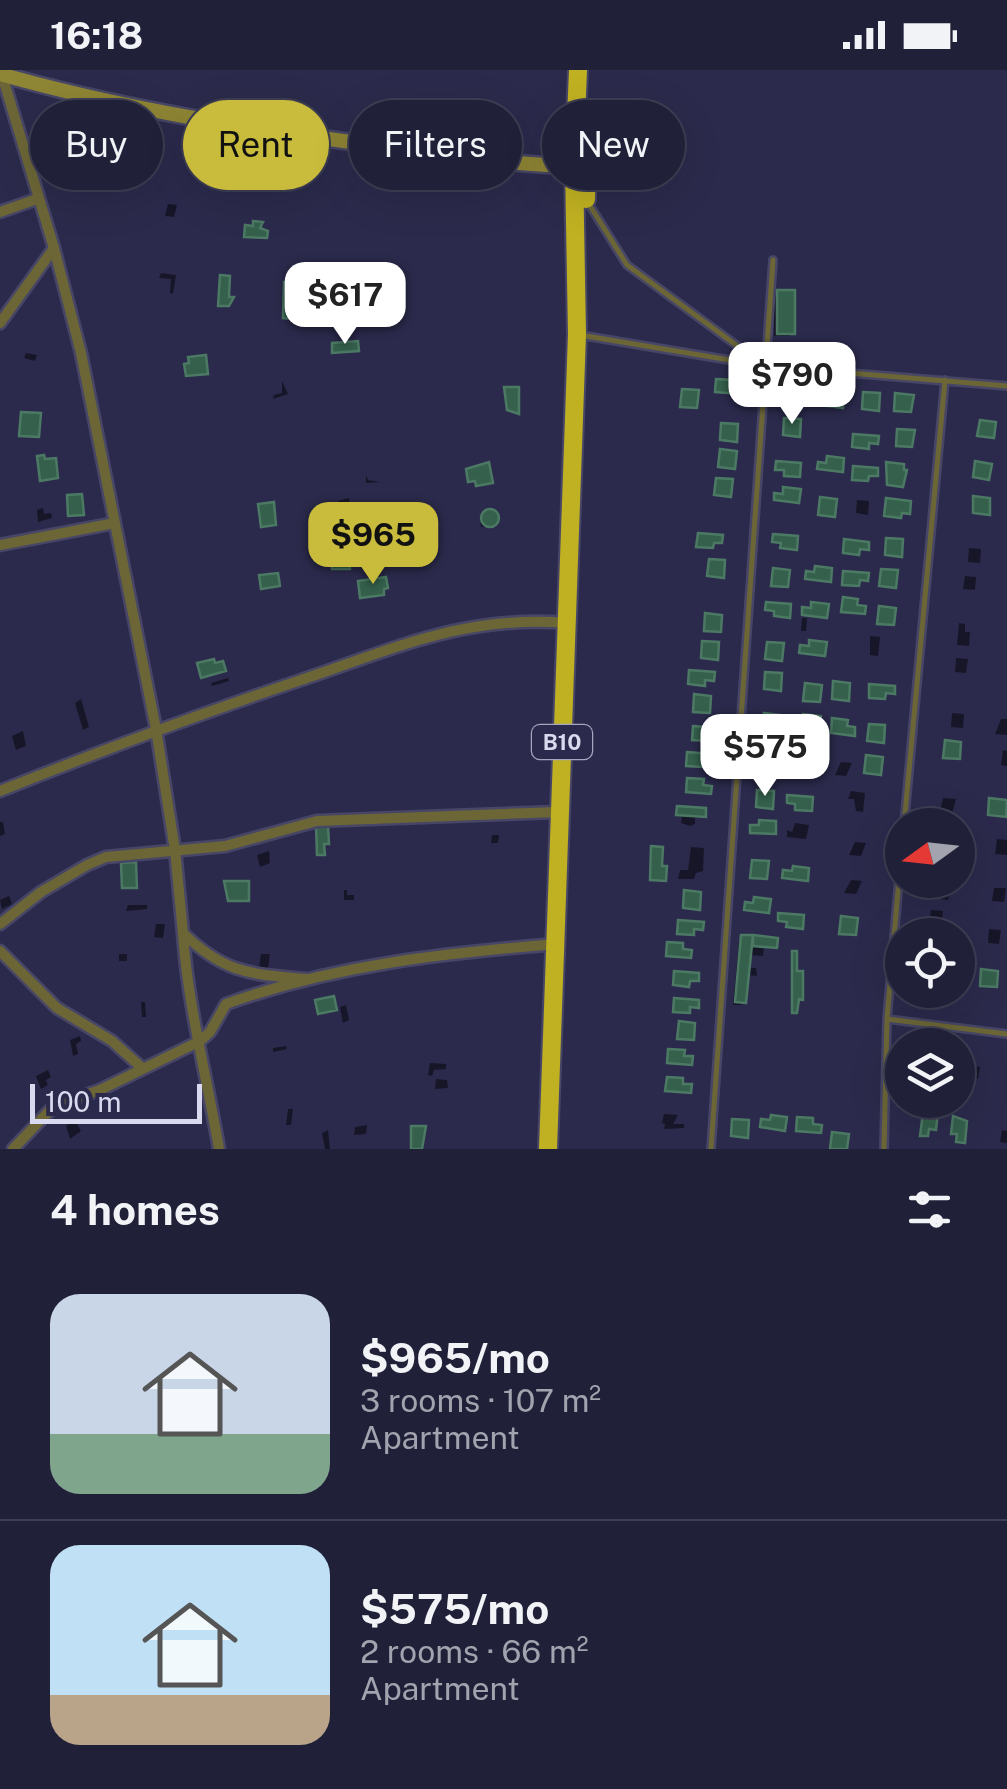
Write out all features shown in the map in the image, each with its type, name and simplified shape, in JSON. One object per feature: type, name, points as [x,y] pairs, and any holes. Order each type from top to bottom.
[{"type":"highway","name":"B10","points":[[578,70],[579,100]]},
{"type":"highway","name":"B10","points":[[587,100],[590,70]]},
{"type":"highway","name":"B10","points":[[548,1149],[579,190]]},
{"type":"highway","name":"B10","points":[[576,334],[584,265],[584,190]]},
{"type":"street","points":[[1,74],[53,89],[288,134],[542,165]]},
{"type":"street","points":[[1,74],[54,248],[115,523],[156,729],[175,850],[187,992],[200,1040],[218,1149]]},
{"type":"street","points":[[0,212],[37,199]]},
{"type":"street","points":[[0,322],[54,248]]},
{"type":"street","points":[[0,545],[115,523]]},
{"type":"street","points":[[0,791],[156,729],[460,627],[504,621],[567,623]]},
{"type":"street","points":[[0,924],[86,864],[106,857],[225,846],[317,821],[558,812]]},
{"type":"street","points":[[183,934],[209,958],[255,974],[306,979]]},
{"type":"street","points":[[14,1149],[54,1106],[100,1090],[200,1040],[210,1032],[226,1004],[378,962],[557,944]]},
{"type":"street","points":[[0,951],[56,1008],[112,1041],[142,1067]]},
{"type":"lane","points":[[586,199],[619,254],[638,276],[765,366]]},
{"type":"lane","points":[[711,1149],[773,260]]},
{"type":"lane","points":[[576,334],[765,366],[1007,386]]},
{"type":"lane","points":[[906,808],[945,380]]},
{"type":"lane","points":[[884,1149],[886,1019],[897,898]]},
{"type":"lane","points":[[886,1019],[1007,1034]]},
{"type":"building","points":[[253,221],[263,222],[260,228],[268,231],[267,238],[244,237],[245,225],[253,226]]},
{"type":"building","points":[[220,275],[230,276],[229,297],[234,297],[229,306],[218,306]]},
{"type":"building","points":[[284,282],[294,282],[293,319],[283,318]]},
{"type":"building","points":[[777,290],[795,290],[795,334],[777,334]]},
{"type":"building","points":[[358,341],[359,351],[332,353],[332,343]]},
{"type":"building","points":[[206,355],[208,374],[186,376],[184,364],[189,363],[188,357]]},
{"type":"building","points":[[716,379],[733,380],[733,386],[741,386],[741,394],[715,392]]},
{"type":"building","points":[[504,387],[519,387],[519,414],[507,410]]},
{"type":"building","points":[[791,387],[807,389],[806,406],[789,405]]},
{"type":"building","points":[[682,389],[699,390],[697,408],[680,407]]},
{"type":"building","points":[[828,389],[845,390],[843,408],[827,406]]},
{"type":"building","points":[[863,392],[880,393],[879,411],[862,409]]},
{"type":"building","points":[[895,393],[914,395],[911,412],[894,411]]},
{"type":"building","points":[[21,412],[41,413],[39,437],[19,436]]},
{"type":"building","points":[[784,418],[801,419],[800,437],[783,435]]},
{"type":"building","points":[[980,420],[996,422],[994,438],[977,436]]},
{"type":"building","points":[[721,423],[738,424],[737,442],[720,440]]},
{"type":"building","points":[[897,429],[915,430],[912,447],[896,446]]},
{"type":"building","points":[[853,434],[879,436],[878,444],[869,443],[869,449],[852,447]]},
{"type":"building","points":[[720,449],[737,451],[735,469],[718,467]]},
{"type":"building","points":[[44,455],[45,459],[56,458],[58,478],[40,481],[37,456]]},
{"type":"building","points":[[827,456],[844,458],[843,472],[817,469],[818,462],[826,463]]},
{"type":"building","points":[[776,461],[801,463],[800,477],[784,476],[784,470],[775,470]]},
{"type":"building","points":[[975,461],[992,464],[989,480],[973,477]]},
{"type":"building","points":[[489,462],[493,483],[476,486],[475,481],[468,482],[466,469]]},
{"type":"building","points":[[886,462],[904,464],[907,470],[903,487],[887,485]]},
{"type":"building","points":[[853,466],[878,468],[878,476],[869,476],[868,481],[852,480]]},
{"type":"building","points":[[716,478],[733,479],[731,497],[714,495]]},
{"type":"building","points":[[783,487],[801,489],[799,503],[774,500],[774,493],[783,494]]},
{"type":"building","points":[[82,494],[84,515],[68,516],[67,495]]},
{"type":"building","points":[[973,496],[990,498],[990,515],[973,513]]},
{"type":"building","points":[[820,497],[837,499],[835,517],[818,515]]},
{"type":"building","points":[[886,498],[911,501],[910,514],[902,513],[901,518],[884,516]]},
{"type":"building","points":[[274,502],[276,525],[261,527],[258,504]]},
{"type":"building","points":[[490,509],[499,518],[490,527],[481,518]]},
{"type":"building","points":[[698,533],[723,535],[722,543],[714,543],[713,548],[696,547]]},
{"type":"building","points":[[773,534],[798,536],[797,550],[780,548],[781,543],[772,542]]},
{"type":"building","points":[[330,538],[349,538],[350,569],[332,569]]},
{"type":"building","points":[[886,538],[903,539],[902,557],[885,555]]},
{"type":"building","points":[[844,539],[869,542],[869,550],[860,549],[859,555],[843,553]]},
{"type":"building","points":[[709,559],[725,560],[724,578],[707,576]]},
{"type":"building","points":[[815,566],[832,568],[831,582],[805,579],[806,571],[814,572]]},
{"type":"building","points":[[773,568],[790,570],[788,587],[771,586]]},
{"type":"building","points":[[881,569],[898,570],[896,588],[879,586]]},
{"type":"building","points":[[843,571],[869,573],[868,581],[860,580],[859,586],[842,585]]},
{"type":"building","points":[[278,573],[280,586],[261,589],[259,575]]},
{"type":"building","points":[[386,577],[388,588],[384,595],[360,598],[358,581]]},
{"type":"building","points":[[843,597],[858,599],[857,605],[866,606],[865,614],[841,612]]},
{"type":"building","points":[[766,602],[791,604],[790,618],[765,610]]},
{"type":"building","points":[[811,602],[829,604],[827,618],[802,615],[802,607],[811,608]]},
{"type":"building","points":[[879,606],[896,608],[894,625],[877,624]]},
{"type":"building","points":[[705,613],[722,615],[721,632],[704,631]]},
{"type":"building","points":[[809,640],[827,642],[825,656],[799,653],[800,645],[809,646]]},
{"type":"building","points":[[702,641],[719,642],[718,660],[701,658]]},
{"type":"building","points":[[767,642],[784,643],[782,661],[765,659]]},
{"type":"building","points":[[214,659],[215,663],[223,661],[226,671],[201,678],[197,663]]},
{"type":"building","points":[[689,670],[715,672],[714,681],[705,680],[705,686],[688,684]]},
{"type":"building","points":[[765,672],[782,673],[781,691],[764,689]]},
{"type":"building","points":[[833,681],[850,683],[849,701],[832,699]]},
{"type":"building","points":[[805,683],[822,685],[820,702],[803,701]]},
{"type":"building","points":[[869,684],[895,686],[895,694],[886,693],[885,699],[869,698]]},
{"type":"building","points":[[694,694],[711,696],[710,713],[693,712]]},
{"type":"building","points":[[764,713],[781,715],[779,732],[763,731]]},
{"type":"building","points":[[803,714],[821,716],[819,730],[793,727],[794,719],[802,720]]},
{"type":"building","points":[[832,718],[848,720],[847,726],[855,727],[855,736],[831,733]]},
{"type":"building","points":[[869,724],[885,725],[884,743],[867,741]]},
{"type":"building","points":[[693,726],[718,728],[718,736],[709,735],[708,741],[692,740]]},
{"type":"building","points":[[945,740],[961,742],[960,759],[943,758]]},
{"type":"building","points":[[760,745],[777,747],[775,765],[759,763]]},
{"type":"building","points":[[687,752],[712,754],[712,762],[703,761],[702,767],[686,766]]},
{"type":"building","points":[[800,752],[817,754],[816,768],[790,765],[791,757],[799,758]]},
{"type":"building","points":[[866,755],[883,757],[881,775],[864,773]]},
{"type":"building","points":[[687,778],[704,779],[703,785],[712,786],[711,794],[686,792]]},
{"type":"building","points":[[757,790],[774,791],[773,809],[756,807]]},
{"type":"building","points":[[787,795],[813,797],[812,811],[795,810],[795,804],[787,803]]},
{"type":"building","points":[[989,798],[1007,800],[1006,817],[988,815]]},
{"type":"building","points":[[677,806],[706,808],[706,817],[676,815]]},
{"type":"building","points":[[759,820],[776,821],[776,834],[750,833],[750,825],[759,825]]},
{"type":"building","points":[[316,825],[328,825],[325,855],[317,855]]},
{"type":"building","points":[[651,846],[663,847],[666,881],[650,880]]},
{"type":"building","points":[[752,860],[769,861],[767,879],[750,878]]},
{"type":"building","points":[[136,862],[137,888],[122,888],[121,863]]},
{"type":"building","points":[[793,866],[809,868],[808,881],[782,878],[783,870],[792,871]]},
{"type":"building","points":[[224,881],[249,881],[249,901],[228,901]]},
{"type":"building","points":[[684,890],[701,892],[700,910],[683,908]]},
{"type":"building","points":[[754,897],[771,899],[769,913],[744,910],[745,902],[753,903]]},
{"type":"building","points":[[778,913],[804,915],[803,929],[786,927],[787,922],[778,921]]},
{"type":"building","points":[[841,916],[858,918],[856,935],[839,934]]},
{"type":"building","points":[[678,920],[704,922],[703,930],[694,929],[694,935],[677,934]]},
{"type":"building","points":[[741,935],[753,935],[746,1003],[735,1002]]},
{"type":"building","points":[[753,935],[778,938],[777,948],[753,946]]},
{"type":"building","points":[[667,942],[683,943],[683,949],[692,950],[691,958],[666,956]]},
{"type":"building","points":[[792,951],[797,951],[797,971],[803,971],[803,1000],[799,999],[797,1013],[792,1013]]},
{"type":"building","points":[[981,969],[998,971],[997,987],[980,986]]},
{"type":"building","points":[[674,971],[699,973],[699,981],[690,981],[689,987],[673,985]]},
{"type":"building","points":[[334,996],[337,1010],[318,1014],[315,1000]]},
{"type":"building","points":[[674,998],[699,1000],[699,1008],[690,1007],[690,1013],[673,1012]]},
{"type":"building","points":[[679,1021],[695,1023],[694,1040],[677,1039]]},
{"type":"building","points":[[668,1049],[685,1050],[684,1056],[693,1056],[692,1065],[667,1063]]},
{"type":"building","points":[[667,1077],[683,1078],[683,1084],[692,1084],[691,1093],[665,1091]]},
{"type":"building","points":[[771,1115],[787,1117],[785,1131],[760,1127],[761,1119],[770,1120]]},
{"type":"building","points":[[797,1117],[813,1118],[813,1124],[822,1125],[821,1133],[796,1131]]},
{"type":"building","points":[[922,1118],[937,1118],[936,1130],[929,1129],[928,1136],[920,1136]]},
{"type":"building","points":[[953,1118],[967,1121],[965,1143],[956,1142],[957,1134],[951,1134]]},
{"type":"building","points":[[732,1119],[749,1120],[748,1138],[731,1136]]},
{"type":"building","points":[[411,1126],[426,1126],[422,1149],[411,1149]]},
{"type":"building","points":[[832,1132],[849,1134],[847,1149],[830,1149]]}]
